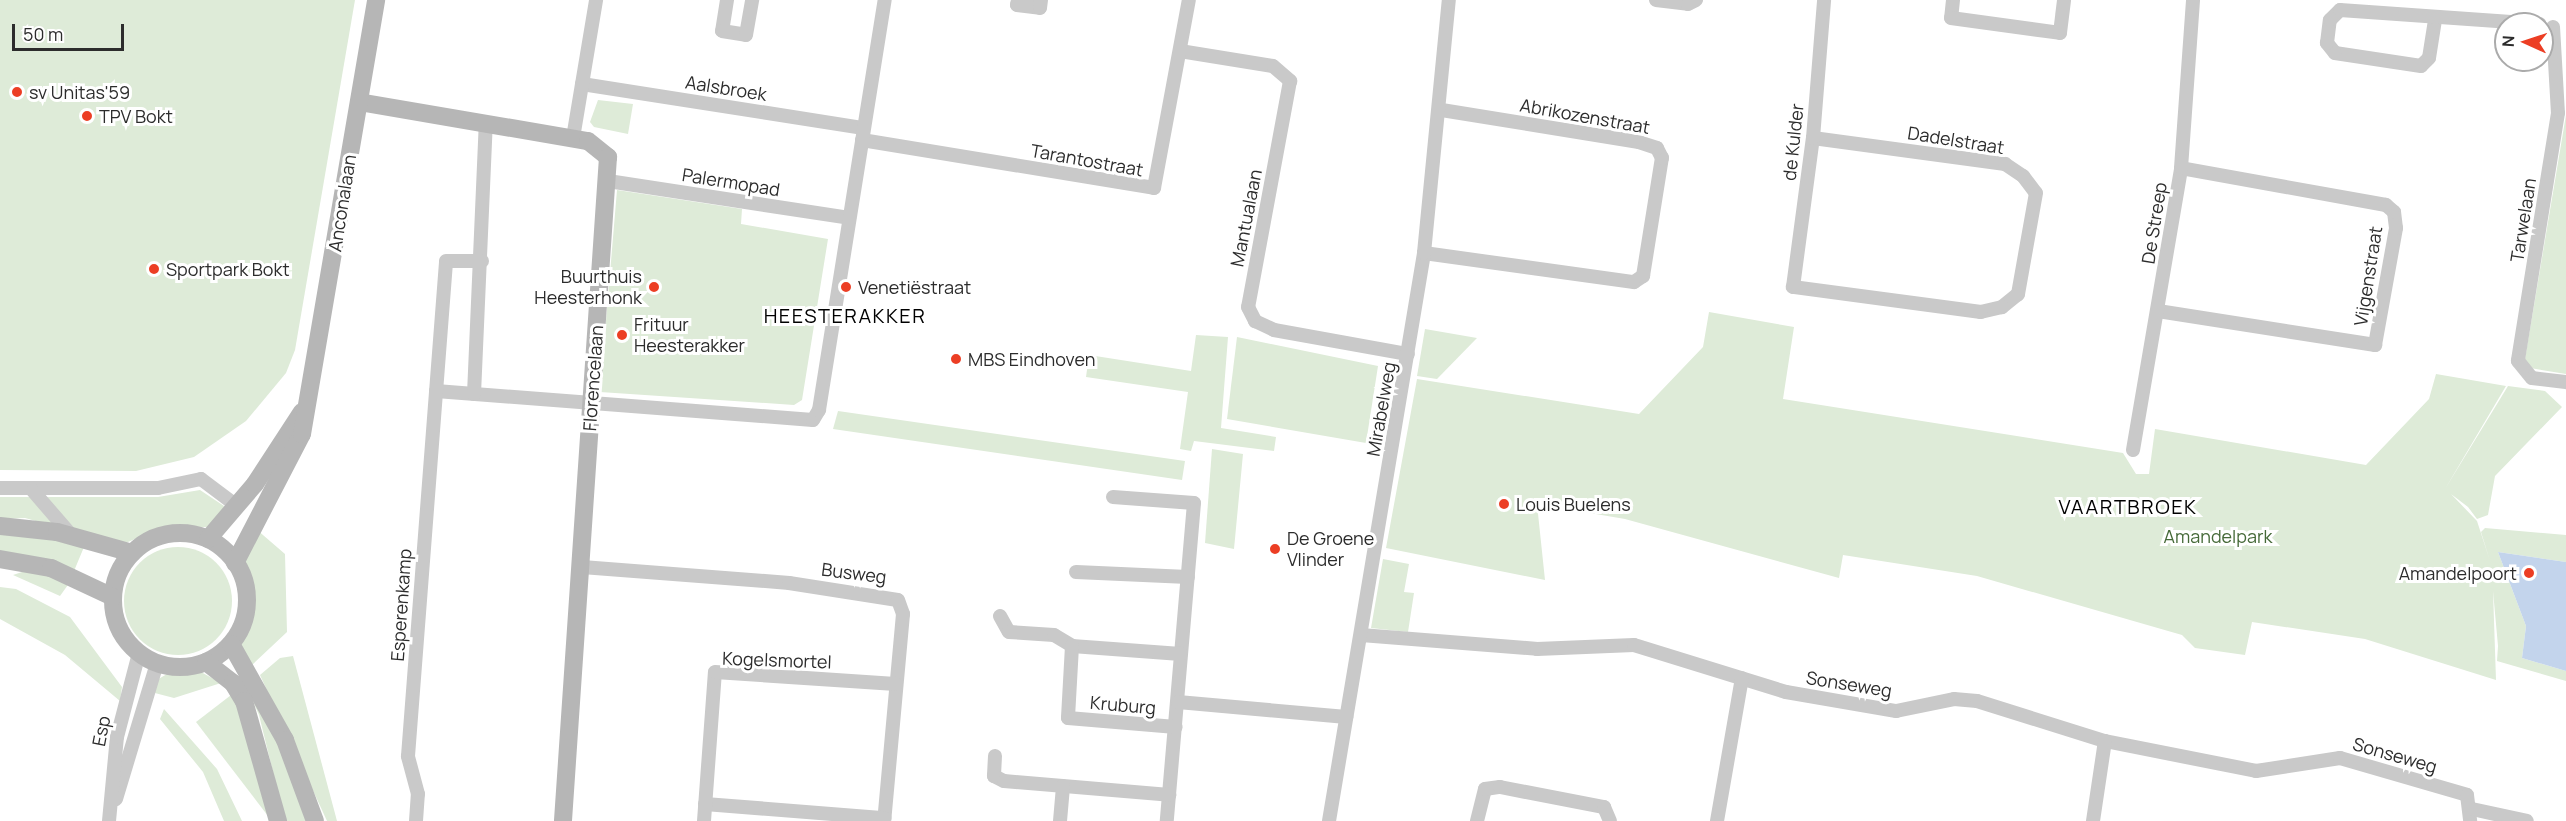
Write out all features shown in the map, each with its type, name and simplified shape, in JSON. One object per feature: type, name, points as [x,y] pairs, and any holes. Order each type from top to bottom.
[{"type":"street","name":"Anconalaan","points":[[236,563],[297,449],[308,407],[376,0]]},
{"type":"street","points":[[573,138],[596,0]]},
{"type":"street","points":[[728,0],[722,31],[746,35],[752,0]]},
{"type":"street","points":[[436,391],[813,420],[885,0]]},
{"type":"street","points":[[1017,0],[1017,5],[1040,8],[1041,0]]},
{"type":"street","name":"Tarantostraat","points":[[863,134],[1154,188],[1189,0]]},
{"type":"street","name":"Mirabelweg","points":[[1329,821],[1424,253],[1442,110],[1449,0]]},
{"type":"street","points":[[1656,0],[1688,4],[1696,0]]},
{"type":"street","name":"de Kulder","points":[[1793,286],[1813,138],[1824,0]]},
{"type":"street","points":[[1953,0],[1951,18],[2060,33],[2064,0]]},
{"type":"street","name":"De Streep","points":[[2133,450],[2181,168],[2193,0]]},
{"type":"street","points":[[2435,20],[2429,58],[2421,66],[2336,53],[2327,43],[2330,20],[2340,10],[2435,20],[2494,23]]},
{"type":"street","name":"Mantualaan","points":[[1180,51],[1273,66],[1290,81],[1248,307],[1255,321],[1274,330],[1408,354]]},
{"type":"street","name":"Tarwelaan","points":[[2554,70],[2558,113],[2518,362],[2532,378],[2566,382]]},
{"type":"street","name":"Aalsbroek","points":[[582,84],[863,134]]},
{"type":"street","name":"Florencelaan","points":[[359,102],[573,138],[603,149],[608,181],[563,821]]},
{"type":"street","name":"Abrikozenstraat","points":[[1424,253],[1634,282],[1643,276],[1662,158],[1657,148],[1639,142],[1442,110]]},
{"type":"street","points":[[474,394],[482,261],[478,250],[486,124]]},
{"type":"street","name":"Dadelstraat","points":[[1793,286],[1981,312],[2002,307],[2018,294],[2036,193],[2005,164],[1813,138]]},
{"type":"street","name":"Vijgenstraat","points":[[2158,311],[2375,345],[2396,228],[2394,212],[2386,205],[2181,168]]},
{"type":"street","name":"Palermopad","points":[[608,181],[849,218]]},
{"type":"street","name":"Esperenkamp","points":[[416,821],[418,794],[408,756],[446,261],[482,261]]},
{"type":"street","name":"Anconalaan","points":[[208,539],[237,507],[308,407]]},
{"type":"street","points":[[0,488],[33,491],[158,488],[201,479],[237,507]]},
{"type":"street","points":[[33,491],[72,536]]},
{"type":"street","name":"Kruburg","points":[[1113,497],[1194,503],[1167,821]]},
{"type":"street","points":[[0,526],[72,536],[132,553]]},
{"type":"street","points":[[168,534],[208,539],[236,563],[247,604],[231,644],[206,662],[182,667],[157,663],[139,653],[119,628],[113,597],[119,573],[132,553],[168,534]]},
{"type":"street","points":[[0,559],[51,568],[113,597]]},
{"type":"street","name":"Busweg","points":[[582,567],[892,596],[903,614],[884,819]]},
{"type":"street","points":[[1076,572],[1188,577]]},
{"type":"street","points":[[1000,616],[1009,632],[1054,635],[1072,646],[1181,654]]},
{"type":"street","name":"Sonseweg","points":[[1361,635],[1537,649],[1634,645],[1786,692],[1896,711],[1954,699],[1977,701],[2105,741],[2256,771],[2340,758],[2469,808],[2527,821]]},
{"type":"street","points":[[231,644],[280,729],[315,821]]},
{"type":"street","name":"Kruburg","points":[[1072,646],[1068,718],[1176,727]]},
{"type":"street","name":"Esp","points":[[110,820],[117,737],[139,653]]},
{"type":"street","points":[[206,662],[233,683],[244,701],[278,821]]},
{"type":"street","name":"Esp","points":[[110,820],[157,663]]},
{"type":"street","name":"Kogelsmortel","points":[[704,821],[715,672],[896,684]]},
{"type":"street","points":[[1717,821],[1742,678]]},
{"type":"street","name":"Kruburg","points":[[1178,702],[1346,717]]},
{"type":"street","points":[[2093,821],[2105,741]]},
{"type":"street","points":[[995,756],[994,776],[1004,781],[1169,795]]},
{"type":"street","points":[[1060,821],[1063,786]]},
{"type":"street","points":[[1477,821],[1485,789],[1500,787],[1604,807],[1610,821]]},
{"type":"street","points":[[705,804],[790,816],[884,819]]},
{"type":"green space","name":"Sportpark Bokt","points":[[0,0],[355,0],[295,350],[286,373],[246,421],[194,457],[136,471],[0,470]]},
{"type":"green space","points":[[598,100],[633,104],[628,134],[594,127],[590,122]]},
{"type":"green space","points":[[2566,115],[2566,374],[2530,368],[2525,359]]},
{"type":"green space","points":[[617,190],[742,209],[741,224],[828,239],[802,400],[794,405],[600,392]]},
{"type":"green space","name":"Amandelpark","points":[[1709,312],[1794,327],[1783,399],[2123,453],[2136,474],[2149,474],[2155,429],[2366,465],[2429,399],[2436,374],[2506,386],[2445,489],[2508,386],[2545,391],[2562,407],[2495,476],[2488,515],[2477,519],[2468,507],[2451,494],[2477,521],[2490,561],[2481,532],[2485,528],[2566,535],[2566,562],[2498,552],[2526,626],[2522,658],[2566,671],[2566,681],[2497,661],[2498,646],[2493,591],[2496,680],[2365,639],[2252,622],[2245,655],[2195,648],[2182,635],[1977,576],[1843,555],[1839,578],[1625,519],[1537,504],[1545,580],[1386,548],[1417,379],[1639,414],[1703,347]]},
{"type":"green space","points":[[1425,329],[1477,338],[1437,379],[1417,376]]},
{"type":"green space","points":[[1196,335],[1228,337],[1221,428],[1276,437],[1274,451],[1194,441],[1191,451],[1180,449],[1188,392],[1086,377],[1089,355],[1191,371]]},
{"type":"green space","points":[[1237,337],[1378,366],[1366,443],[1227,419]]},
{"type":"green space","points":[[838,411],[1185,461],[1182,480],[833,429]]},
{"type":"green space","points":[[1212,449],[1243,454],[1234,549],[1205,543]]},
{"type":"green space","points":[[200,490],[224,506],[221,519],[209,527],[160,528],[128,542],[107,541],[25,518],[0,519],[0,497],[158,497]]},
{"type":"green space","points":[[256,529],[285,554],[287,632],[252,665],[240,643],[253,612],[253,589],[244,560]]},
{"type":"green space","points":[[0,532],[47,535],[84,547],[74,571],[0,554]]},
{"type":"green space","points":[[178,547],[199,551],[216,563],[228,580],[232,601],[228,622],[216,639],[199,651],[178,655],[157,651],[140,639],[128,622],[124,601],[128,580],[140,563],[157,551]]},
{"type":"green space","points":[[1383,559],[1409,564],[1404,592],[1414,593],[1408,632],[1371,628]]},
{"type":"green space","points":[[28,570],[70,582],[60,596],[13,575]]},
{"type":"green space","points":[[0,587],[16,589],[70,617],[122,687],[120,701],[65,655],[0,619]]},
{"type":"green space","points":[[293,656],[337,821],[327,821],[260,675],[280,658]]},
{"type":"green space","points":[[201,672],[221,683],[174,698],[151,692],[155,681],[167,674]]},
{"type":"green space","points":[[253,682],[308,821],[285,821],[259,715],[246,686]]},
{"type":"green space","points":[[235,692],[268,816],[196,722]]},
{"type":"green space","points":[[164,709],[217,769],[242,821],[224,821],[203,772],[160,719]]},
{"type":"water","points":[[2498,552],[2566,562],[2566,671],[2522,658],[2526,626]]},
{"type":"place","name":"sv Unitas'59","points":[[17,92]]},
{"type":"place","name":"TPV Bokt","points":[[87,116]]},
{"type":"place","name":"Sportpark Bokt","points":[[154,269]]},
{"type":"place","name":"Buurthuis Heesterhonk","points":[[654,287]]},
{"type":"place","name":"Venetiëstraat","points":[[846,287]]},
{"type":"place","name":"Frituur Heesterakker","points":[[622,335]]},
{"type":"place","name":"MBS Eindhoven","points":[[956,359]]},
{"type":"place","name":"Louis Buelens","points":[[1504,504]]},
{"type":"place","name":"De Groene Vlinder","points":[[1275,549]]},
{"type":"place","name":"Amandelpoort","points":[[2529,573]]},
{"type":"district","name":"HEESTERAKKER","points":[[845,315]]},
{"type":"district","name":"VAARTBROEK","points":[[2128,506]]}]
